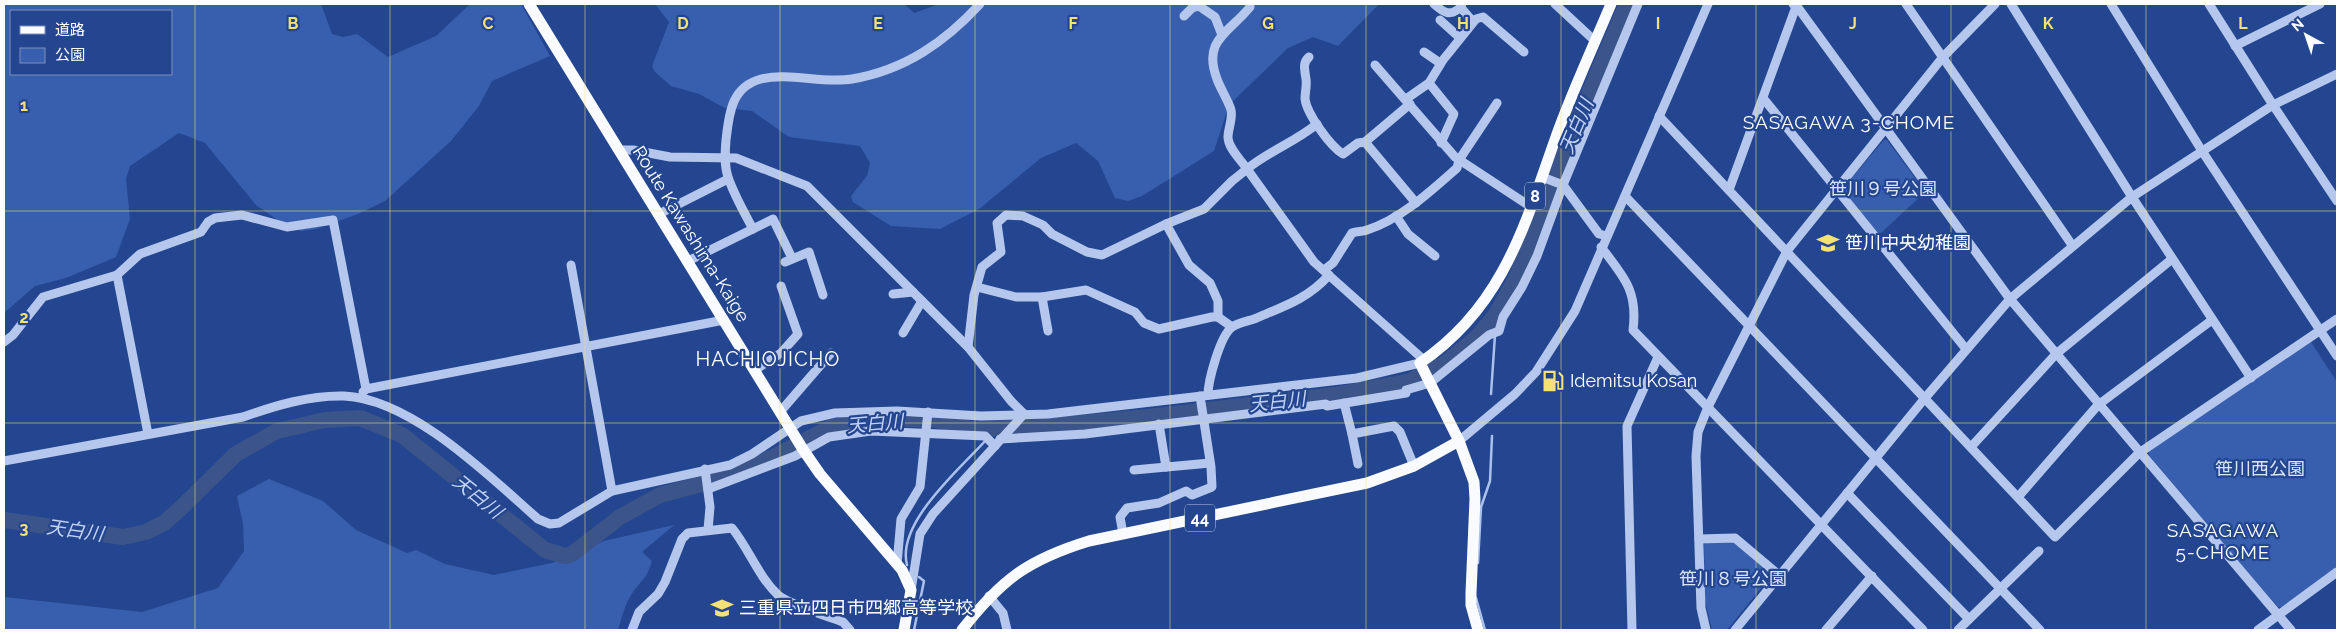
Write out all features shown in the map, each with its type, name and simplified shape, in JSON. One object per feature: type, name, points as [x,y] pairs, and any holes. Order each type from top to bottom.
[{"type":"main road","name":"Route Kawashima-Kaige","points":[[529,4],[804,451],[820,474],[902,570],[911,590]]},
{"type":"main road","name":"8","points":[[1422,361],[1464,326],[1489,295],[1515,249],[1611,4]]},
{"type":"main road","points":[[1422,361],[1429,382],[1459,441],[1474,482],[1471,605],[1478,630]]},
{"type":"main road","name":"44","points":[[962,630],[989,596],[1010,577],[1033,563],[1071,547],[1123,534],[1367,483],[1414,466],[1459,441]]},
{"type":"main road","points":[[904,630],[911,590]]},
{"type":"street","points":[[753,229],[728,179],[725,157],[729,113],[733,101],[740,91],[749,84],[762,79],[835,81],[880,73],[914,60],[935,46],[957,28],[980,4]]},
{"type":"street","points":[[1250,4],[1250,7],[1237,23],[1218,38],[1211,56],[1215,74],[1232,111],[1228,138],[1230,144],[1308,253],[1422,361]]},
{"type":"street","points":[[1434,4],[1448,14],[1452,14],[1461,5],[1473,22]]},
{"type":"street","points":[[1555,4],[1595,41]]},
{"type":"street","points":[[708,489],[804,451],[829,437],[857,432],[926,434],[993,441],[1085,434],[1203,418],[1326,404],[1327,406],[1406,393],[1406,390],[1429,382],[1489,335],[1498,332],[1503,317],[1522,287],[1537,256],[1563,185],[1638,4]]},
{"type":"street","points":[[1459,441],[1515,394],[1536,372],[1575,311],[1708,4]]},
{"type":"street","points":[[1729,190],[1795,4]]},
{"type":"street","points":[[1795,4],[2010,299],[2098,405],[2291,630]]},
{"type":"street","points":[[1906,4],[2072,245]]},
{"type":"street","points":[[1706,630],[1701,608],[1696,444],[1701,423],[1708,407],[1787,251],[1943,57],[1995,4]]},
{"type":"street","points":[[2011,4],[2132,197],[2251,378]]},
{"type":"street","points":[[2112,4],[2202,151],[2337,356]]},
{"type":"street","points":[[2209,4],[2337,201]]},
{"type":"street","points":[[2235,46],[2304,7],[2320,4]]},
{"type":"street","points":[[1184,16],[1192,8],[1199,6],[1215,17],[1222,35]]},
{"type":"street","points":[[1309,57],[1304,64],[1307,87],[1305,98],[1317,124],[1343,154],[1358,143],[1365,142],[1429,83],[1440,63],[1473,22],[1483,17],[1524,52]]},
{"type":"street","points":[[1440,20],[1460,38]]},
{"type":"street","points":[[1424,52],[1440,63]]},
{"type":"street","points":[[1375,65],[1441,143],[1459,160],[1531,207]]},
{"type":"street","points":[[1735,630],[1925,398],[2010,299],[2072,245],[2132,197],[2273,105],[2337,74]]},
{"type":"street","points":[[1429,83],[1454,111],[1441,143]]},
{"type":"street","points":[[1763,98],[1966,349]]},
{"type":"street","points":[[1123,534],[1120,517],[1127,508],[1159,503],[1186,491],[1192,495],[1212,487],[1203,418],[1203,397],[1226,336],[1232,327],[1285,307],[1305,297],[1327,273],[1352,233],[1368,230],[1396,216],[1416,203],[1457,168],[1459,160],[1497,103]]},
{"type":"street","points":[[1659,116],[2055,537],[2139,453],[2337,319]]},
{"type":"street","points":[[968,347],[973,301],[982,267],[1001,252],[997,223],[1006,215],[1023,216],[1043,225],[1052,234],[1098,255],[1204,209],[1247,169],[1268,154],[1304,135],[1317,124]]},
{"type":"street","points":[[1365,142],[1416,203]]},
{"type":"street","points":[[620,150],[633,150],[670,157],[725,157],[745,161],[780,177],[807,186],[968,347],[1011,401],[1024,414]]},
{"type":"street","points":[[1542,177],[1563,185],[1599,234],[1607,236]]},
{"type":"street","points":[[658,214],[728,179]]},
{"type":"street","points":[[1626,196],[2040,630]]},
{"type":"street","points":[[4,342],[13,335],[43,297],[117,275],[140,254],[202,232],[208,222],[215,218],[242,215],[287,227],[333,220],[366,389]]},
{"type":"street","points":[[1396,216],[1408,234],[1436,256]]},
{"type":"street","points":[[688,261],[772,219],[788,260],[809,252],[823,295]]},
{"type":"street","points":[[1166,224],[1189,265],[1210,283],[1218,301],[1218,317]]},
{"type":"street","points":[[1602,247],[1628,284],[1636,310],[1633,330],[1822,523],[1918,629]]},
{"type":"street","points":[[1971,447],[2056,354],[2172,259]]},
{"type":"street","points":[[570,265],[612,491]]},
{"type":"street","points":[[117,275],[148,434]]},
{"type":"street","points":[[755,370],[781,353],[798,334],[781,286]]},
{"type":"street","points":[[977,287],[1016,297],[1042,297],[1086,290],[1135,312],[1144,323],[1159,329],[1174,327],[1197,319],[1218,317],[1232,327]]},
{"type":"street","points":[[893,294],[913,292]]},
{"type":"street","points":[[1042,297],[1048,331]]},
{"type":"street","points":[[903,333],[922,301]]},
{"type":"street","points":[[358,398],[366,389],[724,320]]},
{"type":"street","points":[[2018,497],[2098,405],[2212,320]]},
{"type":"street","points":[[780,412],[831,352]]},
{"type":"street","points":[[1632,630],[1627,426],[1658,357]]},
{"type":"street","points":[[4,461],[243,417],[270,407],[311,399],[330,396],[358,398],[407,417],[439,436],[543,522],[554,524],[563,521],[612,491],[737,462],[801,421],[835,413],[981,416],[1048,414],[1356,378],[1422,361]]},
{"type":"street","points":[[1344,402],[1358,464]]},
{"type":"street","points":[[897,564],[901,518],[920,487],[928,414]]},
{"type":"street","points":[[911,590],[920,534],[933,514],[993,441],[1024,414]]},
{"type":"street","points":[[1159,424],[1166,467]]},
{"type":"street","points":[[1352,434],[1394,426],[1400,432],[1414,466]]},
{"type":"street","points":[[1134,470],[1210,462]]},
{"type":"street","points":[[706,469],[708,530]]},
{"type":"street","points":[[1847,492],[1969,619]]},
{"type":"street","points":[[632,630],[639,612],[658,594],[665,582],[682,539],[688,533],[732,528],[744,543],[755,565],[780,596],[842,622],[850,630]]},
{"type":"street","points":[[1699,539],[1735,538],[1779,575]]},
{"type":"street","points":[[1958,630],[2040,551]]},
{"type":"street","points":[[2258,630],[2337,572]]},
{"type":"street","points":[[1826,630],[1872,576]]},
{"type":"street","points":[[989,596],[1002,614],[1008,630]]},
{"type":"green space","points":[[4,4],[321,4],[332,34],[343,37],[357,34],[388,57],[436,36],[470,4],[521,4],[550,56],[492,81],[479,106],[451,141],[385,201],[358,214],[316,229],[302,231],[289,228],[256,205],[205,143],[179,133],[130,166],[126,179],[130,219],[116,257],[66,278],[35,286],[4,313]]},
{"type":"green space","points":[[655,4],[904,4],[914,13],[939,4],[1379,4],[1338,46],[1313,37],[1288,48],[1229,105],[1214,151],[1142,196],[1128,201],[1115,198],[1098,161],[1076,143],[1041,158],[979,209],[940,229],[891,226],[853,202],[851,196],[867,176],[870,163],[860,146],[789,137],[752,111],[725,108],[699,94],[671,86],[655,72],[652,66],[669,22]]},
{"type":"green space","name":"笹川９号公園","points":[[1884,140],[1887,140],[1924,190],[1923,194],[1881,233],[1877,233],[1844,191],[1844,187]]},
{"type":"green space","name":"笹川西公園","points":[[2311,342],[2337,382],[2337,567],[2282,607],[2278,607],[2149,455],[2149,451]]},
{"type":"green space","points":[[269,479],[323,501],[356,530],[407,553],[416,550],[445,564],[494,575],[552,563],[604,541],[674,525],[642,552],[652,561],[646,575],[628,601],[618,630],[4,630],[4,597],[142,612],[218,588],[244,551],[243,524],[237,496]]},
{"type":"green space","name":"笹川８号公園","points":[[1706,542],[1733,542],[1769,573],[1770,577],[1727,630],[1712,630],[1705,601],[1704,545]]},
{"type":"waterway","name":"天白川","points":[[4,520],[123,537],[146,532],[164,523],[236,454],[277,431],[325,420],[360,418],[402,435],[545,550],[565,556],[572,554],[620,517],[660,495],[728,477],[775,456],[831,427],[877,418],[937,420],[970,429],[1034,427],[1148,417],[1334,395],[1408,382],[1444,364],[1475,339],[1495,316],[1517,276],[1567,145],[1627,4]]},
{"type":"waterway","points":[[1495,316],[1495,330]]},
{"type":"waterway","points":[[1491,394],[1495,335]]},
{"type":"waterway","name":"天白川","points":[[990,436],[997,428]]},
{"type":"waterway","points":[[1478,563],[1481,507],[1490,481],[1492,436]]},
{"type":"waterway","points":[[907,565],[906,549],[911,532],[920,515],[947,481],[986,440]]},
{"type":"waterway","points":[[914,630],[924,581],[919,577]]},
{"type":"waterway","points":[[1476,598],[1485,630]]},
{"type":"place","name":"笹川中央幼稚園","points":[[1828,243]]},
{"type":"place","name":"Idemitsu Kosan","points":[[1553,381]]},
{"type":"place","name":"三重県立四日市四郷高等学校","points":[[722,608]]},
{"type":"district","name":"SASAGAWA 3-CHOME","points":[[1849,122]]},
{"type":"district","name":"HACHIOJICHO","points":[[768,359]]},
{"type":"district","name":"SASAGAWA 5-CHOME","points":[[2223,541]]}]
